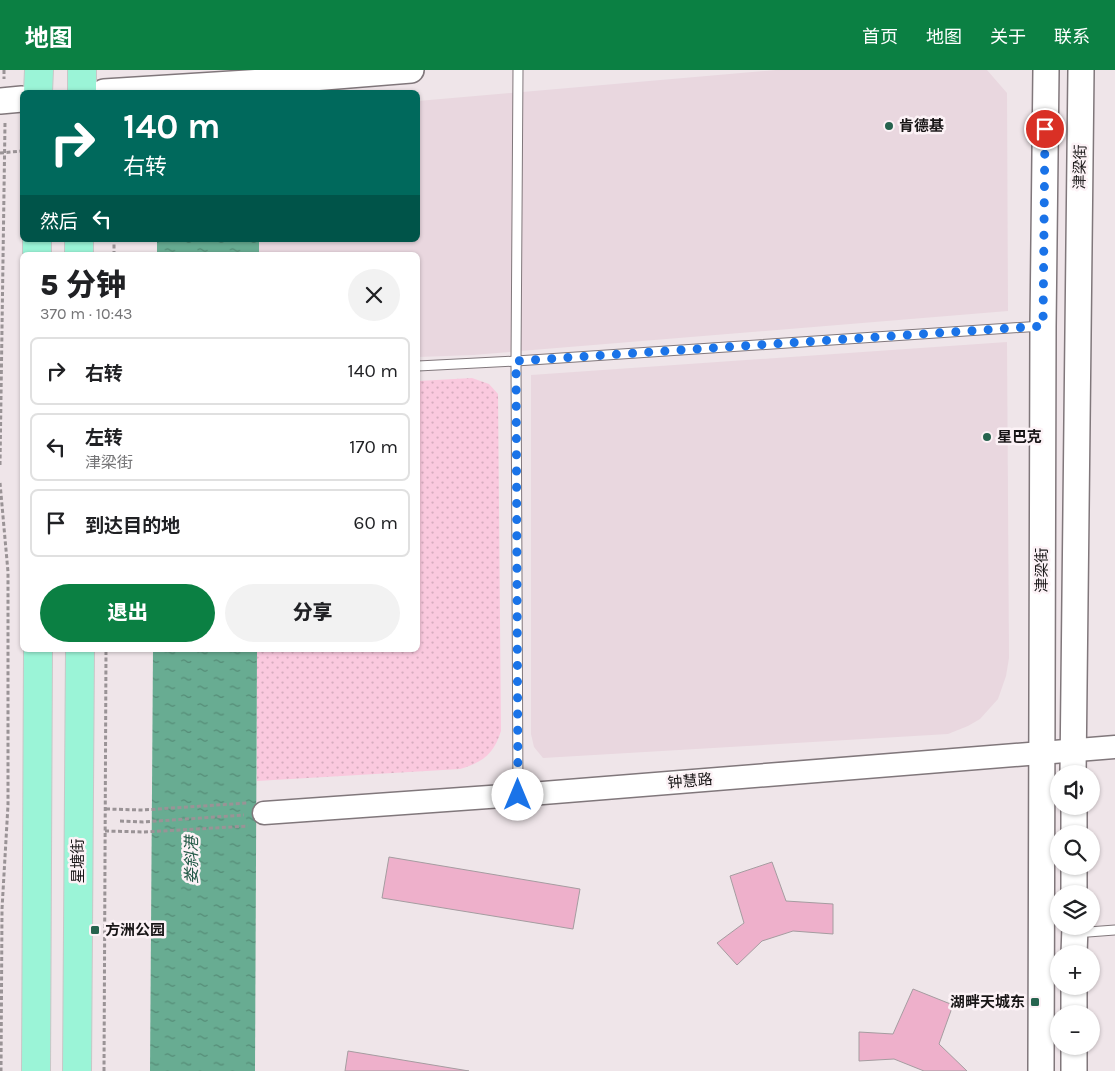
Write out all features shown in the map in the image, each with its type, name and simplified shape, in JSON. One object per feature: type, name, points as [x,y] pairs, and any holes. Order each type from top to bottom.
[{"type":"main road","points":[[38,90],[39,70]]},
{"type":"main road","points":[[82,70],[82,90]]},
{"type":"main road","points":[[139,90],[411,70]]},
{"type":"main road","name":"津梁街","points":[[1041,1071],[1043,326],[1046,70]]},
{"type":"main road","name":"津梁街","points":[[1073,762],[1082,70]]},
{"type":"main road","points":[[36,1071],[38,652]]},
{"type":"main road","name":"星塘街","points":[[77,1071],[80,652]]},
{"type":"main road","points":[[1074,1055],[1074,1071]]},
{"type":"street","name":"钟慧路","points":[[257,814],[1042,753],[1073,762],[1115,747]]},
{"type":"lane","points":[[518,70],[516,361],[518,795]]},
{"type":"lane","points":[[420,366],[1043,326]]},
{"type":"lane","points":[[1074,938],[1115,930]]},
{"type":"path","points":[[0,465],[2,153],[9,100],[4,70]]},
{"type":"path","points":[[2,153],[20,151]]},
{"type":"path","points":[[0,483],[8,572],[8,805],[2,909],[2,1071]]},
{"type":"path","points":[[104,1071],[106,652]]},
{"type":"path","points":[[106,809],[257,814]]},
{"type":"path","points":[[120,821],[143,822],[257,814]]},
{"type":"path","points":[[106,831],[144,832],[257,814]]},
{"type":"shaded area","points":[[776,70],[987,70],[1007,93],[1008,311],[473,355],[420,357],[420,252],[259,252],[259,242],[420,242],[420,101]]},
{"type":"shaded area","points":[[1007,342],[1009,658],[1006,676],[998,699],[980,719],[948,734],[543,758],[534,747],[531,734],[531,375]]},
{"type":"shaded area","points":[[472,378],[489,384],[498,394],[501,731],[498,739],[491,751],[481,760],[460,769],[257,781],[257,652],[420,652],[420,381]]},
{"type":"water","points":[[157,242],[259,242],[259,252],[157,252]]},
{"type":"water","name":"娄斜港","points":[[153,652],[257,652],[255,1071],[150,1071]]},
{"type":"building","points":[[389,857],[580,889],[573,929],[382,898]]},
{"type":"building","points":[[772,862],[786,901],[833,904],[833,934],[793,931],[762,941],[737,965],[717,943],[744,923],[730,876]]},
{"type":"building","points":[[913,989],[953,1005],[939,1044],[967,1071],[924,1071],[894,1059],[859,1061],[859,1032],[893,1034]]},
{"type":"building","points":[[348,1051],[469,1071],[345,1071]]},
{"type":"place","name":"肯德基","points":[[889,126]]},
{"type":"place","name":"星巴克","points":[[987,437]]},
{"type":"place","name":"方洲公园","points":[[95,930]]},
{"type":"place","name":"湖畔天城东","points":[[1035,1002]]},
{"type":"route","points":[[518,795],[516,361],[1043,326],[1045,129]]}]
